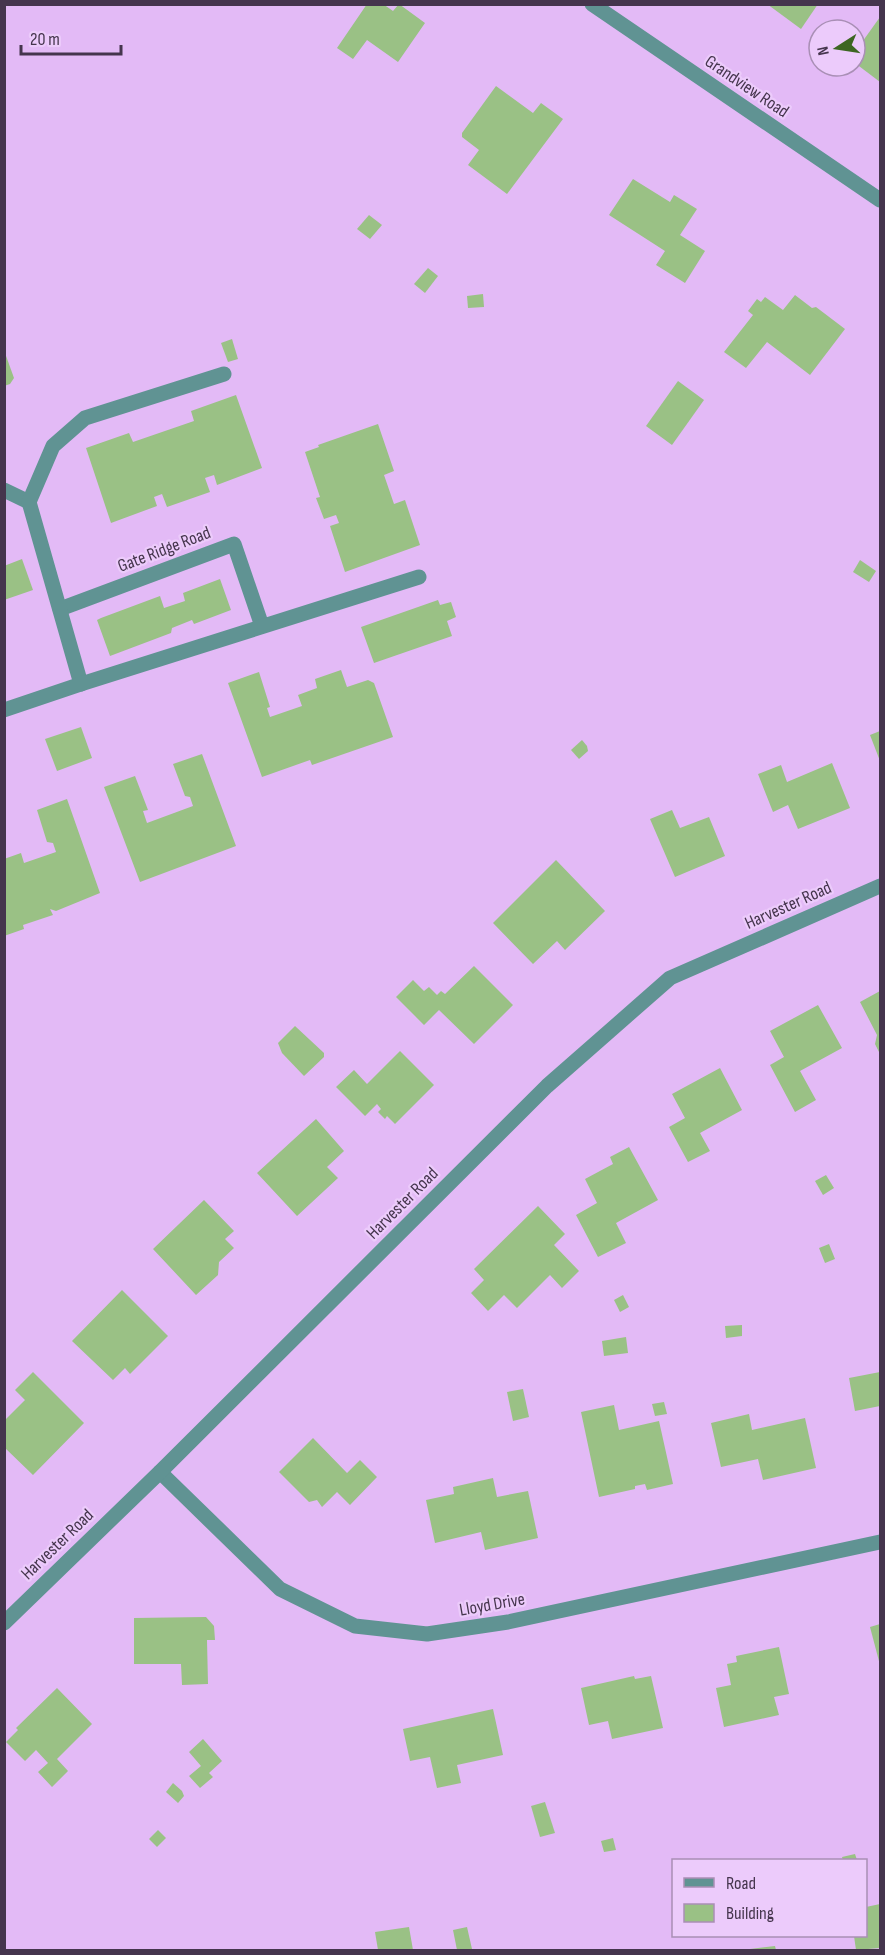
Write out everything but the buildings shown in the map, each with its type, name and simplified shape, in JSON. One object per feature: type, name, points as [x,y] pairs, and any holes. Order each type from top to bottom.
[{"type":"street","name":"Grandview Road","points":[[592,4],[880,200]]},
{"type":"street","points":[[81,684],[30,502],[53,446],[85,418],[224,374]]},
{"type":"street","points":[[4,490],[30,502]]},
{"type":"street","name":"Gate Ridge Road","points":[[60,609],[234,544],[262,626]]},
{"type":"street","points":[[4,710],[419,577]]},
{"type":"street","name":"Harvester Road","points":[[4,1623],[160,1472],[547,1086],[670,978],[880,886]]},
{"type":"street","name":"Lloyd Drive","points":[[160,1472],[280,1589],[355,1626],[427,1634],[508,1622],[880,1542]]}]
